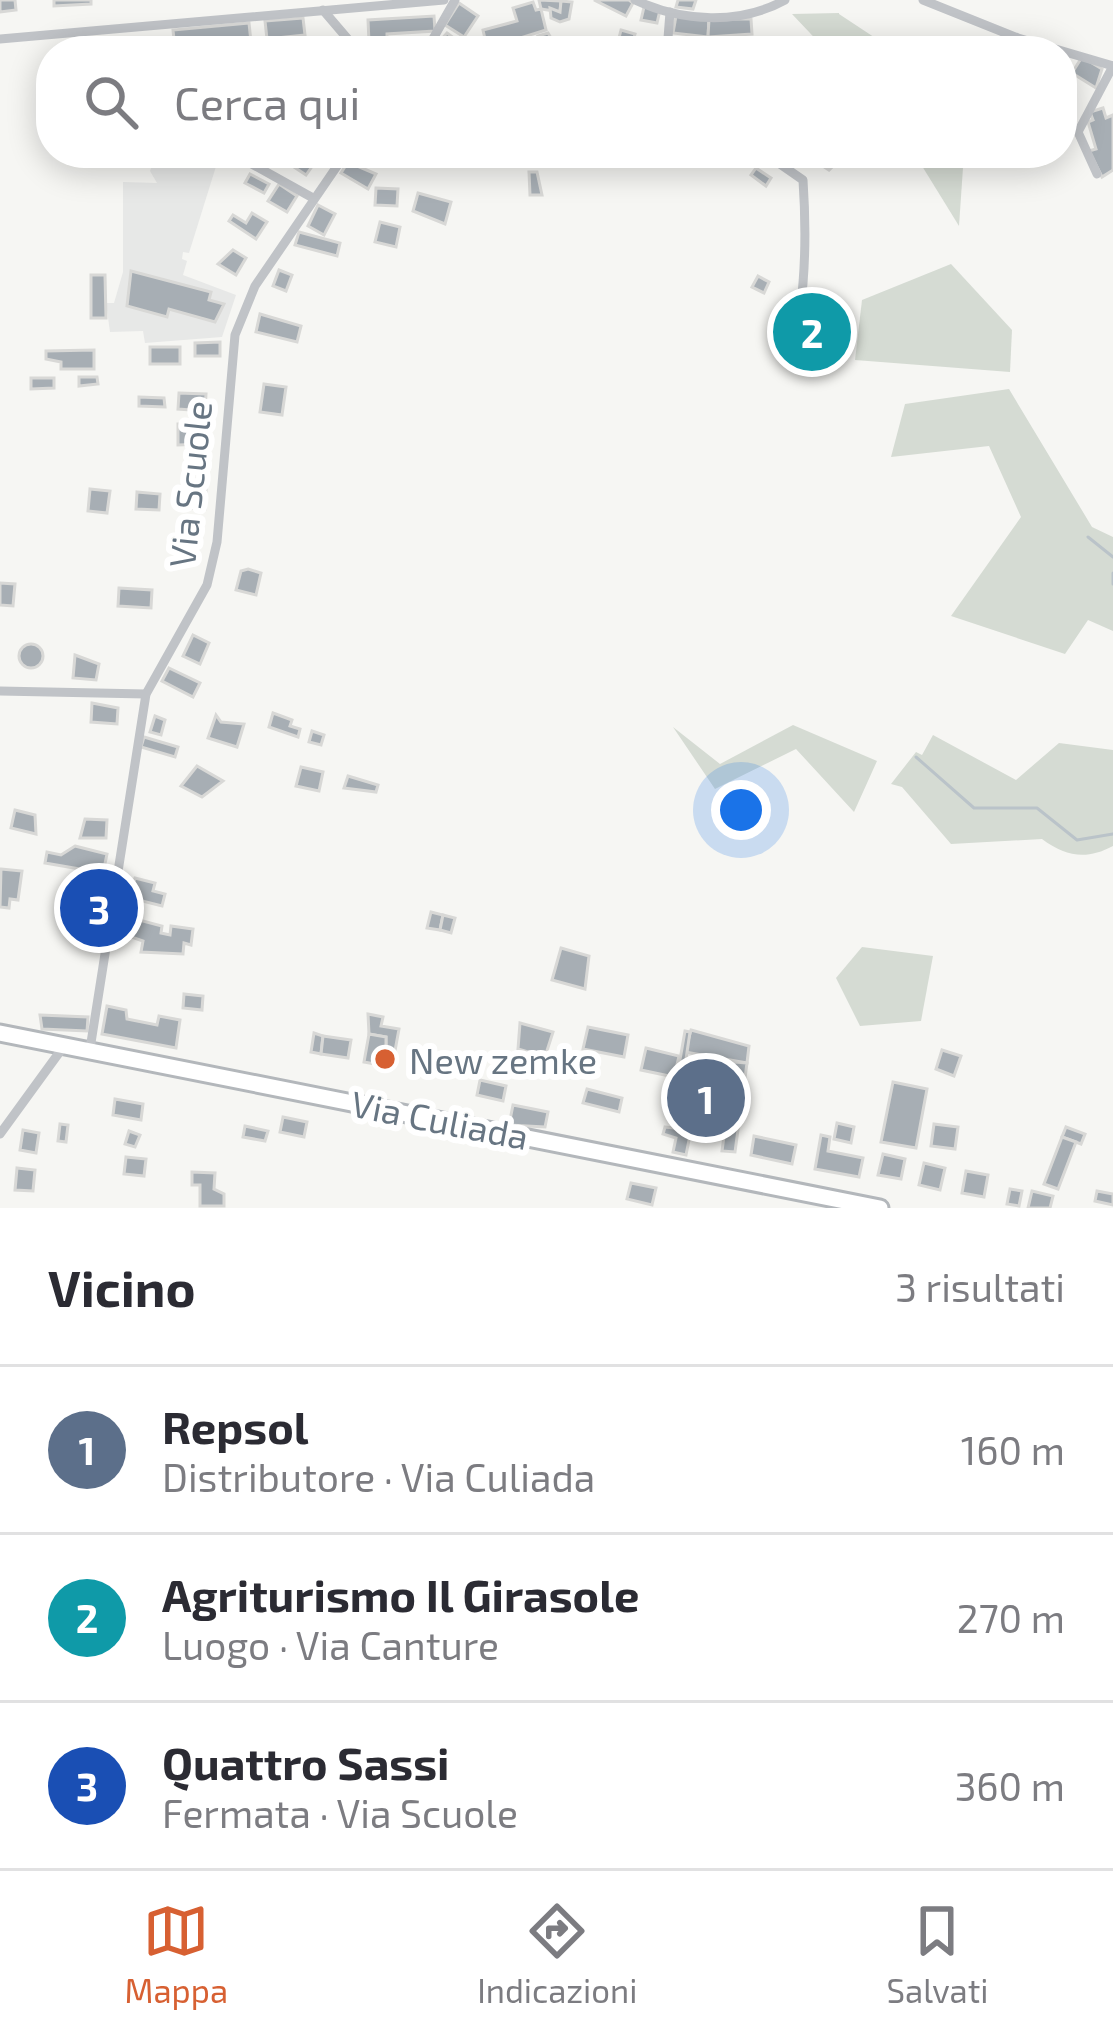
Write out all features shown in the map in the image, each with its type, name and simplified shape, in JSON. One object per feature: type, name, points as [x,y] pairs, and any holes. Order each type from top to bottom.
[{"type":"main road","name":"Via Culiada","points":[[0,1033],[880,1208]]},
{"type":"street","points":[[0,39],[444,0]]},
{"type":"street","points":[[435,36],[455,0]]},
{"type":"street","points":[[635,0],[670,12],[738,17],[760,14],[785,0]]},
{"type":"street","points":[[923,0],[1013,36]]},
{"type":"street","points":[[323,10],[345,36]]},
{"type":"street","points":[[668,36],[670,12]]},
{"type":"street","points":[[1077,55],[1113,66],[1078,132],[1097,174]]},
{"type":"street","points":[[259,168],[314,198]]},
{"type":"street","name":"Via Scuole","points":[[90,1049],[146,694],[207,586],[217,542],[227,377],[243,311],[335,168]]},
{"type":"street","points":[[786,168],[803,180],[801,219],[808,256],[800,311]]},
{"type":"street","points":[[0,692],[146,694]]},
{"type":"street","points":[[0,1134],[65,1045]]},
{"type":"shaded area","points":[[839,13],[873,36],[813,36],[792,14]]},
{"type":"shaded area","points":[[216,168],[189,253],[183,252],[182,259],[187,261],[183,275],[236,295],[222,337],[145,343],[143,331],[110,332],[106,303],[114,303],[123,272],[123,182],[157,183],[150,171]]},
{"type":"shaded area","points":[[923,168],[963,168],[959,226]]},
{"type":"shaded area","points":[[951,264],[1012,330],[1010,372],[855,360],[862,300]]},
{"type":"shaded area","points":[[1009,389],[1092,527],[1113,537],[1113,631],[1088,620],[1065,654],[951,616],[1021,517],[989,446],[891,457],[905,404]]},
{"type":"shaded area","points":[[793,725],[877,761],[854,812],[796,749],[715,789],[673,727],[720,764]]},
{"type":"shaded area","points":[[933,735],[1016,780],[1059,743],[1113,750],[1113,846],[1085,855],[1068,853],[1042,839],[951,844],[902,787],[891,784],[916,752],[922,755]]},
{"type":"shaded area","points":[[862,947],[933,956],[921,1021],[860,1026],[836,978]]},
{"type":"building","points":[[0,0],[15,0],[16,10],[0,12]]},
{"type":"building","points":[[54,0],[91,0],[91,4],[54,6]]},
{"type":"building","points":[[539,0],[561,1],[560,12],[541,9]]},
{"type":"building","points":[[594,0],[629,0],[633,3],[626,16]]},
{"type":"building","points":[[678,0],[696,0],[693,9],[676,7]]},
{"type":"building","points":[[561,1],[572,2],[569,19],[560,22],[551,18],[550,8],[560,12]]},
{"type":"building","points":[[533,2],[536,10],[541,9],[546,30],[527,36],[484,36],[483,30],[517,21],[513,8]]},
{"type":"building","points":[[459,3],[478,16],[465,36],[445,25]]},
{"type":"building","points":[[644,7],[660,10],[657,23],[641,20]]},
{"type":"building","points":[[434,16],[435,31],[369,36],[368,20]]},
{"type":"building","points":[[676,16],[709,19],[708,36],[673,33]]},
{"type":"building","points":[[303,18],[305,35],[267,36],[265,21]]},
{"type":"building","points":[[709,19],[751,19],[752,34],[708,36]]},
{"type":"building","points":[[249,23],[250,36],[174,36],[173,30]]},
{"type":"building","points":[[1082,57],[1102,69],[1096,88],[1077,76]]},
{"type":"building","points":[[1103,108],[1106,118],[1113,115],[1113,170],[1102,177],[1089,151],[1096,149],[1088,122],[1093,120],[1090,112]]},
{"type":"building","points":[[344,168],[362,168],[376,174],[368,189],[341,173]]},
{"type":"building","points":[[756,168],[771,178],[766,186],[751,175]]},
{"type":"building","points":[[529,172],[537,172],[542,195],[530,195]]},
{"type":"building","points":[[250,174],[269,184],[264,193],[245,183]]},
{"type":"building","points":[[279,184],[297,196],[287,212],[268,201]]},
{"type":"building","points":[[376,188],[398,189],[397,206],[375,205]]},
{"type":"building","points":[[418,193],[451,202],[445,224],[413,211]]},
{"type":"building","points":[[318,205],[335,214],[324,235],[308,226]]},
{"type":"building","points":[[252,213],[267,222],[256,239],[229,221],[233,215],[246,223]]},
{"type":"building","points":[[380,222],[400,227],[396,247],[375,242]]},
{"type":"building","points":[[299,232],[340,243],[337,256],[295,245]]},
{"type":"building","points":[[233,250],[246,258],[236,275],[218,264]]},
{"type":"building","points":[[279,270],[292,275],[286,291],[273,286]]},
{"type":"building","points":[[131,271],[211,292],[209,300],[224,304],[215,322],[169,309],[167,317],[127,306]]},
{"type":"building","points":[[91,275],[105,275],[106,318],[91,318]]},
{"type":"building","points":[[758,276],[769,282],[764,293],[752,287]]},
{"type":"building","points":[[260,314],[301,326],[297,342],[256,332]]},
{"type":"building","points":[[805,316],[828,324],[820,349],[797,341]]},
{"type":"building","points":[[220,342],[220,356],[195,356],[195,343]]},
{"type":"building","points":[[150,347],[180,347],[180,364],[150,364]]},
{"type":"building","points":[[94,350],[94,369],[61,369],[61,362],[46,359],[46,351]]},
{"type":"building","points":[[79,377],[97,377],[98,384],[79,386]]},
{"type":"building","points":[[31,378],[54,378],[54,388],[31,389]]},
{"type":"building","points":[[264,384],[286,387],[282,415],[260,412]]},
{"type":"building","points":[[179,393],[206,394],[205,411],[178,409]]},
{"type":"building","points":[[139,397],[164,398],[165,407],[139,406]]},
{"type":"building","points":[[178,424],[205,424],[205,444],[178,445]]},
{"type":"building","points":[[184,488],[206,489],[205,509],[183,508]]},
{"type":"building","points":[[90,489],[110,491],[107,513],[88,511]]},
{"type":"building","points":[[137,492],[160,494],[159,510],[136,509]]},
{"type":"building","points":[[241,571],[261,573],[256,595],[236,590]]},
{"type":"building","points":[[0,583],[15,584],[13,606],[0,605]]},
{"type":"building","points":[[119,588],[152,590],[151,608],[118,606]]},
{"type":"building","points":[[193,635],[209,643],[200,664],[183,656]]},
{"type":"building","points":[[31,644],[40,647],[40,665],[31,668],[22,665],[19,656],[22,647]]},
{"type":"building","points":[[75,655],[99,664],[96,680],[73,678]]},
{"type":"building","points":[[169,668],[200,683],[193,697],[162,681]]},
{"type":"building","points":[[92,703],[118,708],[117,724],[91,722]]},
{"type":"building","points":[[273,713],[292,720],[290,726],[300,729],[298,737],[269,727]]},
{"type":"building","points":[[216,715],[221,722],[244,724],[237,747],[208,738]]},
{"type":"building","points":[[155,716],[165,720],[161,735],[150,732]]},
{"type":"building","points":[[312,731],[324,735],[321,745],[309,742]]},
{"type":"building","points":[[144,737],[178,747],[175,757],[141,747]]},
{"type":"building","points":[[197,766],[223,781],[202,797],[181,786]]},
{"type":"building","points":[[301,767],[323,772],[319,791],[296,786]]},
{"type":"building","points":[[348,776],[378,785],[376,792],[344,788]]},
{"type":"building","points":[[15,810],[35,815],[36,834],[11,828]]},
{"type":"building","points":[[85,819],[107,820],[106,838],[80,838]]},
{"type":"building","points":[[75,846],[107,854],[103,873],[45,863],[47,852],[61,855]]},
{"type":"building","points":[[1,869],[22,871],[18,900],[10,899],[9,908],[0,907]]},
{"type":"building","points":[[135,878],[155,883],[153,891],[165,894],[162,906],[130,898]]},
{"type":"building","points":[[73,884],[81,886],[76,903],[68,901]]},
{"type":"building","points":[[431,912],[443,915],[440,930],[427,928]]},
{"type":"building","points":[[443,915],[455,918],[451,933],[440,930]]},
{"type":"building","points":[[124,916],[162,926],[161,933],[170,935],[171,926],[193,929],[191,945],[184,943],[183,954],[141,952],[143,941],[120,933]]},
{"type":"building","points":[[561,948],[589,956],[585,989],[552,980]]},
{"type":"building","points":[[184,994],[203,996],[202,1010],[183,1008]]},
{"type":"building","points":[[107,1006],[126,1010],[127,1019],[157,1025],[159,1016],[180,1020],[176,1048],[102,1034]]},
{"type":"building","points":[[368,1014],[383,1017],[381,1026],[399,1029],[392,1067],[386,1066],[386,1037],[369,1034]]},
{"type":"building","points":[[40,1015],[88,1017],[87,1031],[42,1029]]},
{"type":"building","points":[[520,1023],[553,1032],[545,1057],[518,1049]]},
{"type":"building","points":[[588,1027],[628,1035],[624,1057],[583,1049]]},
{"type":"building","points":[[691,1030],[749,1046],[747,1063],[685,1052]]},
{"type":"building","points":[[685,1031],[690,1032],[677,1118],[670,1117]]},
{"type":"building","points":[[314,1033],[323,1036],[321,1054],[311,1052]]},
{"type":"building","points":[[369,1034],[386,1037],[386,1066],[364,1062]]},
{"type":"building","points":[[323,1036],[351,1040],[348,1058],[321,1054]]},
{"type":"building","points":[[646,1048],[679,1056],[674,1077],[641,1070]]},
{"type":"building","points":[[942,1050],[961,1056],[954,1076],[936,1069]]},
{"type":"building","points":[[734,1062],[747,1063],[735,1152],[722,1151]]},
{"type":"building","points":[[685,1063],[695,1064],[688,1108],[679,1107]]},
{"type":"building","points":[[480,1080],[506,1086],[503,1101],[477,1095]]},
{"type":"building","points":[[893,1082],[927,1089],[916,1148],[881,1142]]},
{"type":"building","points":[[587,1089],[622,1098],[619,1112],[583,1103]]},
{"type":"building","points":[[115,1099],[143,1104],[141,1120],[113,1115]]},
{"type":"building","points":[[702,1099],[724,1103],[721,1122],[699,1117]]},
{"type":"building","points":[[513,1105],[548,1112],[545,1127],[509,1125]]},
{"type":"building","points":[[283,1117],[307,1122],[304,1137],[280,1132]]},
{"type":"building","points":[[837,1123],[854,1127],[851,1143],[834,1139]]},
{"type":"building","points":[[60,1124],[68,1125],[66,1142],[58,1141]]},
{"type":"building","points":[[934,1124],[958,1127],[955,1149],[931,1146]]},
{"type":"building","points":[[245,1126],[268,1131],[265,1141],[243,1137]]},
{"type":"building","points":[[665,1127],[691,1130],[686,1155],[673,1152],[676,1138],[663,1134]]},
{"type":"building","points":[[1066,1127],[1085,1134],[1081,1144],[1062,1137]]},
{"type":"building","points":[[23,1130],[39,1133],[36,1153],[20,1150]]},
{"type":"building","points":[[129,1131],[140,1135],[135,1147],[125,1144]]},
{"type":"building","points":[[821,1135],[830,1137],[828,1151],[863,1158],[859,1177],[815,1169]]},
{"type":"building","points":[[754,1136],[796,1145],[792,1164],[751,1155]]},
{"type":"building","points":[[1062,1137],[1076,1142],[1058,1189],[1044,1184]]},
{"type":"building","points":[[883,1154],[905,1159],[901,1179],[878,1175]]},
{"type":"building","points":[[126,1157],[146,1159],[144,1176],[124,1174]]},
{"type":"building","points":[[924,1163],[945,1168],[940,1190],[919,1185]]},
{"type":"building","points":[[17,1168],[35,1170],[33,1191],[15,1190]]},
{"type":"building","points":[[966,1171],[988,1175],[984,1197],[962,1193]]},
{"type":"building","points":[[192,1172],[215,1173],[214,1189],[224,1194],[224,1206],[200,1206],[200,1185],[192,1185]]},
{"type":"building","points":[[631,1183],[656,1188],[652,1205],[627,1199]]},
{"type":"building","points":[[1010,1189],[1022,1191],[1019,1206],[1007,1204]]},
{"type":"building","points":[[1032,1191],[1053,1196],[1050,1208],[1028,1208]]},
{"type":"building","points":[[1097,1191],[1113,1194],[1113,1205],[1095,1201]]},
{"type":"waterway","points":[[1088,537],[1113,557]]},
{"type":"waterway","points":[[1113,573],[1113,584]]},
{"type":"waterway","points":[[916,757],[974,808],[1037,808],[1077,840],[1113,834]]},
{"type":"place","name":"Agriturismo Il Girasole","points":[[812,332]]},
{"type":"place","name":"Quattro Sassi","points":[[99,908]]},
{"type":"place","name":"New zemke","points":[[385,1059]]},
{"type":"place","name":"Repsol","points":[[706,1098]]}]
